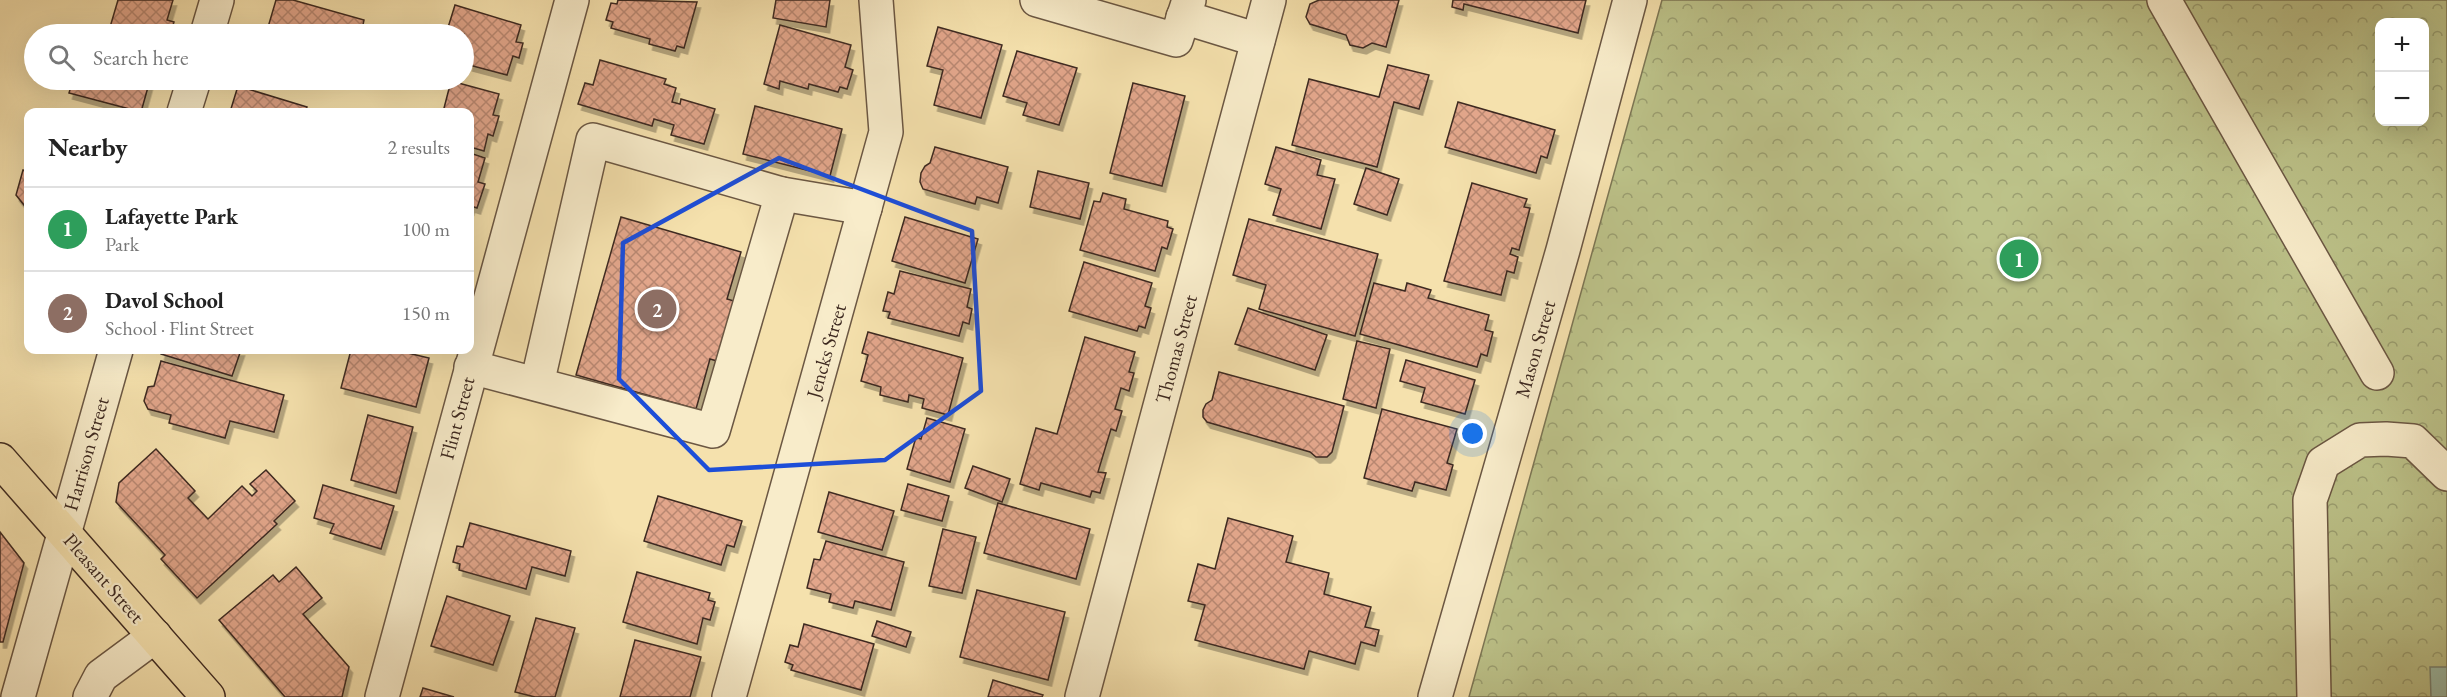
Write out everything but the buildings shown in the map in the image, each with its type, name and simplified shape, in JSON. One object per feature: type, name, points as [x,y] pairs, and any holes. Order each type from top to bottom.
[{"type":"main road","name":"Pleasant Street","points":[[0,460],[208,697]]},
{"type":"street","points":[[210,24],[217,0]]},
{"type":"street","name":"Flint Street","points":[[382,697],[572,0]]},
{"type":"street","name":"Jencks Street","points":[[729,697],[886,132],[876,0]]},
{"type":"street","points":[[1037,0],[1176,40],[1186,9],[1258,40]]},
{"type":"street","name":"Thomas Street","points":[[1082,697],[1269,0]]},
{"type":"street","name":"Mason Street","points":[[1435,697],[1563,250],[1630,0]]},
{"type":"street","points":[[2164,0],[2377,373]]},
{"type":"street","points":[[185,108],[191,90]]},
{"type":"street","points":[[537,384],[593,140],[782,194],[865,208]]},
{"type":"street","points":[[471,367],[713,431],[782,194]]},
{"type":"street","name":"Harrison Street","points":[[18,697],[115,354]]},
{"type":"street","points":[[2314,697],[2310,500],[2323,464],[2360,441],[2386,439],[2414,441],[2447,474]]},
{"type":"street","points":[[90,697],[101,676],[155,636]]},
{"type":"highlighted area","points":[[779,158],[972,231],[981,391],[885,460],[709,470],[619,379],[623,243]]},
{"type":"green space","points":[[1662,0],[2447,0],[2447,697],[1469,697]]},
{"type":"shaded area","points":[[2430,667],[2447,667],[2447,697],[2431,697]]},
{"type":"place","name":"Lafayette Park","points":[[2019,259]]},
{"type":"place","name":"Davol School","points":[[657,309]]}]
